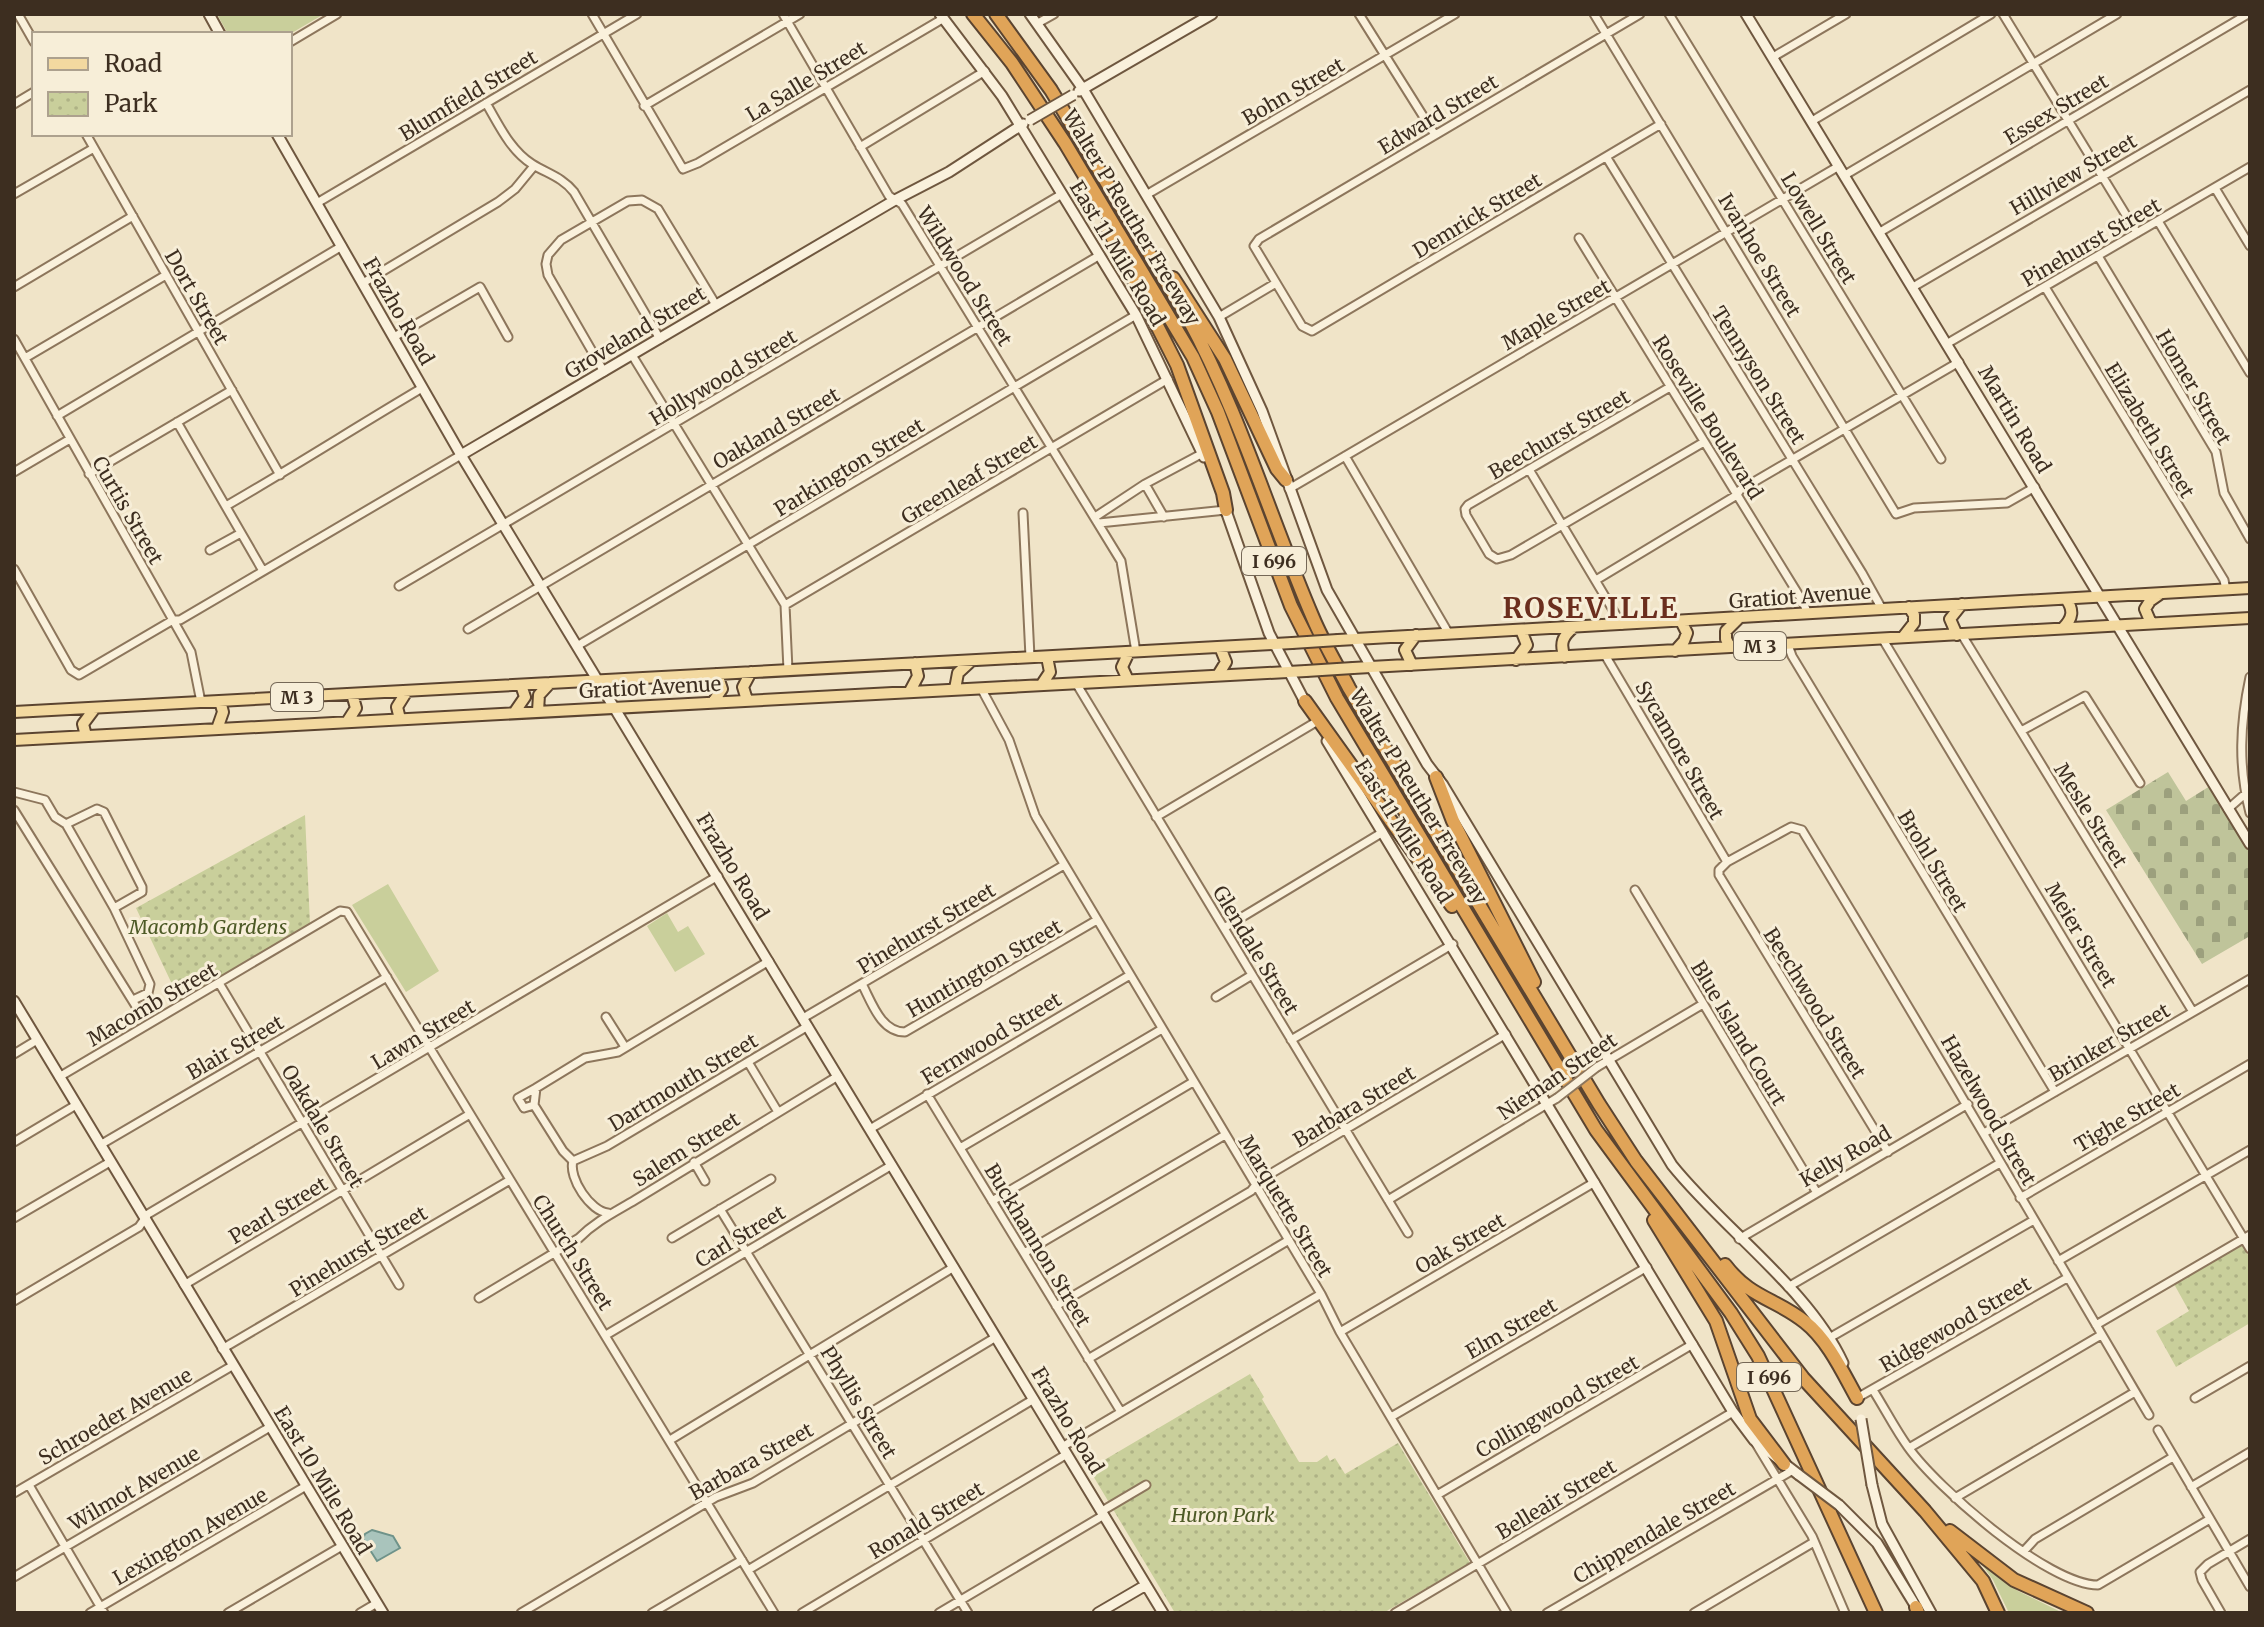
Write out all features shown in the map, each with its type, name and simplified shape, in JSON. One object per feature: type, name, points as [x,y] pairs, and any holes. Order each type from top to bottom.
[{"type":"highway","name":"Walter P Reuther Freeway","points":[[973,14],[1012,63],[1052,125],[1198,367],[1225,429],[1291,606],[1327,680],[1591,1122],[1731,1313],[1758,1356],[1860,1582]]},
{"type":"highway","name":"Walter P Reuther Freeway","points":[[996,14],[1051,90],[1188,318],[1217,372],[1304,597],[1349,688],[1599,1104],[1656,1188],[1803,1378],[1925,1511]]},
{"type":"highway","points":[[1052,125],[1059,146],[1097,209],[1177,365],[1216,472],[1226,510]]},
{"type":"highway","points":[[1113,194],[1135,220],[1218,347],[1277,469],[1288,485]]},
{"type":"highway","points":[[1305,701],[1437,882],[1489,963],[1512,991]]},
{"type":"highway","points":[[1436,777],[1479,875],[1549,1011],[1581,1064],[1599,1104]]},
{"type":"highway","points":[[1656,1188],[1691,1221],[1743,1286],[1795,1315],[1816,1333],[1857,1398]]},
{"type":"highway","points":[[1640,1192],[1658,1228],[1716,1321],[1750,1419],[1792,1470]]},
{"type":"highway","points":[[1925,1511],[1983,1581],[1998,1613]]},
{"type":"highway","points":[[1925,1511],[1993,1567],[2014,1580],[2087,1613]]},
{"type":"highway","points":[[1860,1582],[1870,1613]]},
{"type":"highway","points":[[1860,1582],[1876,1613]]},
{"type":"main road","points":[[209,14],[219,32]]},
{"type":"main road","points":[[1030,14],[1083,89],[1219,317],[1250,382],[1316,566],[1370,668],[1672,1165],[1708,1208],[1788,1287],[1831,1337],[1857,1398],[1875,1507],[1896,1554],[1931,1613]]},
{"type":"main road","name":"Groveland Street","points":[[461,455],[895,200],[949,172],[1026,122],[1212,14]]},
{"type":"main road","name":"Martin Road","points":[[1746,14],[2250,844]]},
{"type":"main road","name":"East 11 Mile Road","points":[[942,16],[1026,122],[1062,194],[1136,315],[1203,453],[1274,644],[1316,722],[1506,1034],[1553,1101],[1595,1182],[1733,1412],[1754,1440],[1854,1517],[1883,1552],[1918,1611]]},
{"type":"main road","name":"Frazho Road","points":[[278,136],[461,455],[1163,1613]]},
{"type":"main road","name":"Gratiot Avenue","points":[[1353,639],[2250,588]]},
{"type":"main road","points":[[2151,623],[2145,609],[2161,593]]},
{"type":"main road","points":[[2063,628],[2072,616],[2066,599]]},
{"type":"main road","points":[[1960,635],[1950,619],[1962,604]]},
{"type":"main road","points":[[1903,637],[1914,623],[1909,607]]},
{"type":"main road","points":[[1730,647],[1726,631],[1740,618]]},
{"type":"main road","name":"M 3","points":[[1289,672],[2250,618]]},
{"type":"main road","points":[[1675,651],[1687,633],[1681,621]]},
{"type":"main road","points":[[1565,657],[1562,640],[1574,627]]},
{"type":"main road","points":[[1516,660],[1527,645],[1521,630]]},
{"type":"main road","points":[[1412,665],[1405,650],[1416,635]]},
{"type":"main road","name":"M 3","points":[[1274,644],[1353,639]]},
{"type":"main road","name":"Gratiot Avenue","points":[[14,712],[1274,644]]},
{"type":"main road","points":[[1218,675],[1226,662],[1220,647]]},
{"type":"main road","points":[[1128,680],[1122,667],[1132,652]]},
{"type":"main road","points":[[1042,684],[1050,672],[1047,657]]},
{"type":"main road","points":[[955,689],[958,673],[971,661]]},
{"type":"main road","points":[[910,691],[918,676],[915,663]]},
{"type":"main road","points":[[747,700],[743,687],[751,672]]},
{"type":"main road","name":"Gratiot Avenue","points":[[14,740],[1289,672]]},
{"type":"main road","points":[[713,702],[722,689],[717,674]]},
{"type":"main road","points":[[538,711],[539,695],[550,683]]},
{"type":"main road","points":[[514,713],[525,697],[521,685]]},
{"type":"main road","points":[[400,719],[397,707],[407,691]]},
{"type":"main road","points":[[347,722],[356,708],[352,694]]},
{"type":"main road","points":[[217,729],[223,712],[220,701]]},
{"type":"main road","points":[[86,736],[83,724],[95,708]]},
{"type":"main road","points":[[14,1001],[222,1349]]},
{"type":"main road","name":"East 10 Mile Road","points":[[222,1349],[383,1613]]},
{"type":"main road","points":[[1854,1517],[1869,1517],[1875,1507]]},
{"type":"main road","points":[[1098,1613],[1146,1585]]},
{"type":"street","points":[[18,14],[32,39]]},
{"type":"street","points":[[292,41],[337,14]]},
{"type":"street","points":[[592,14],[644,106],[785,18],[800,14]]},
{"type":"street","name":"Blumfield Street","points":[[317,203],[637,14]]},
{"type":"street","points":[[1038,23],[1054,14]]},
{"type":"street","points":[[1359,14],[1435,135]]},
{"type":"street","name":"Bohn Street","points":[[1146,195],[1455,14]]},
{"type":"street","name":"Ivanhoe Street","points":[[1594,14],[1896,514],[1914,508],[2007,503],[2035,487]]},
{"type":"street","name":"Edward Street","points":[[1276,283],[1254,243],[1640,14]]},
{"type":"street","name":"Lowell Street","points":[[1669,14],[1941,459]]},
{"type":"street","points":[[1773,57],[1846,14]]},
{"type":"street","points":[[1812,121],[1991,14]]},
{"type":"street","points":[[2003,14],[2137,233]]},
{"type":"street","points":[[1845,175],[2117,14]]},
{"type":"street","name":"Essex Street","points":[[1880,232],[2248,14]]},
{"type":"street","name":"La Salle Street","points":[[644,106],[683,169],[826,88],[942,16]]},
{"type":"street","name":"Wildwood Street","points":[[785,18],[889,196],[902,204],[1097,520],[1124,570],[1132,652]]},
{"type":"street","points":[[14,29],[23,23]]},
{"type":"street","points":[[860,147],[985,71]]},
{"type":"street","name":"Hillview Street","points":[[1913,287],[2250,90]]},
{"type":"street","points":[[14,104],[32,93]]},
{"type":"street","points":[[486,103],[518,153],[534,166],[566,183],[660,339]]},
{"type":"street","name":"Demrick Street","points":[[1276,283],[1302,326],[1309,331],[1661,124]]},
{"type":"street","name":"Dort Street","points":[[87,136],[280,475]]},
{"type":"street","points":[[14,194],[94,148]]},
{"type":"street","name":"Tennyson Street","points":[[1607,158],[1882,609]]},
{"type":"street","points":[[363,283],[498,202],[515,189],[534,166]]},
{"type":"street","name":"Maple Street","points":[[1288,485],[1345,456],[1839,166]]},
{"type":"street","name":"Pinehurst Street","points":[[1948,343],[2250,167]]},
{"type":"street","points":[[2215,188],[2250,246]]},
{"type":"street","name":"Hollywood Street","points":[[399,586],[1062,194]]},
{"type":"street","points":[[604,372],[552,283],[546,264],[556,244],[592,222],[633,200],[646,201],[658,209],[716,305]]},
{"type":"street","points":[[14,287],[133,216]]},
{"type":"street","points":[[2158,221],[2250,373]]},
{"type":"street","name":"Roseville Boulevard","points":[[1579,238],[1808,614]]},
{"type":"street","points":[[57,416],[342,246]]},
{"type":"street","name":"Oakland Street","points":[[468,629],[1100,255]]},
{"type":"street","name":"Homer Street","points":[[2098,256],[2216,452],[2224,493],[2250,539]]},
{"type":"street","points":[[25,358],[166,275]]},
{"type":"street","points":[[1219,317],[1276,283]]},
{"type":"street","points":[[394,337],[480,287],[508,337]]},
{"type":"street","name":"Elizabeth Street","points":[[2045,287],[2224,580],[2226,590]]},
{"type":"street","name":"Parkington Street","points":[[577,646],[1136,315]]},
{"type":"street","name":"Curtis Street","points":[[14,339],[193,658],[201,702]]},
{"type":"street","points":[[632,355],[785,605],[788,670]]},
{"type":"street","points":[[1596,580],[1737,495],[1740,490],[1959,362]]},
{"type":"street","name":"Greenleaf Street","points":[[785,605],[1168,379]]},
{"type":"street","name":"Beechurst Street","points":[[1563,526],[1511,555],[1497,559],[1489,554],[1465,509],[1670,387]]},
{"type":"street","points":[[226,506],[422,388]]},
{"type":"street","points":[[89,474],[232,390]]},
{"type":"street","points":[[177,422],[263,571]]},
{"type":"street","points":[[14,472],[70,439]]},
{"type":"street","points":[[1563,526],[1704,442]]},
{"type":"street","points":[[1097,520],[1145,484],[1203,453]]},
{"type":"street","name":"Groveland Street","points":[[14,569],[75,674],[83,673],[173,620],[180,620],[461,455]]},
{"type":"street","points":[[1345,456],[1449,634]]},
{"type":"street","points":[[1530,471],[1622,625]]},
{"type":"street","points":[[1145,484],[1164,517]]},
{"type":"street","points":[[1097,520],[1226,510]]},
{"type":"street","points":[[1023,513],[1030,657]]},
{"type":"street","points":[[210,550],[241,533]]},
{"type":"street","name":"Mesle Street","points":[[1960,635],[2193,1012]]},
{"type":"street","name":"Meier Street","points":[[1882,638],[2206,1175],[2247,1237],[2250,1249]]},
{"type":"street","name":"Brohl Street","points":[[1788,645],[1859,769],[2055,1092]]},
{"type":"street","name":"Sycamore Street","points":[[1605,655],[1727,862]]},
{"type":"street","points":[[2250,677],[2240,733],[2245,794],[2250,813]]},
{"type":"street","name":"Glendale Street","points":[[1076,683],[1408,1233]]},
{"type":"street","name":"Marquette Street","points":[[981,688],[1009,740],[1035,816],[1321,1294],[1340,1332],[1507,1613]]},
{"type":"street","points":[[2021,731],[2085,696],[2140,783]]},
{"type":"street","points":[[1156,817],[1316,722]]},
{"type":"street","points":[[14,792],[45,800],[55,817],[66,824],[114,908],[150,984],[148,993],[133,1000]]},
{"type":"street","points":[[2228,809],[2245,794]]},
{"type":"street","points":[[66,824],[97,809],[104,812],[142,887],[142,892],[114,908]]},
{"type":"street","points":[[14,810],[142,1016]]},
{"type":"street","name":"Hazelwood Street","points":[[1727,862],[1795,826],[1802,830],[1968,1104],[2149,1415]]},
{"type":"street","points":[[1224,928],[1383,832]]},
{"type":"street","name":"Beechwood Street","points":[[1727,862],[1719,870],[1722,882],[1888,1152]]},
{"type":"street","name":"Pinehurst Street","points":[[806,1022],[862,984],[1064,865]]},
{"type":"street","name":"Lawn Street","points":[[14,1301],[139,1227],[148,1214],[718,876]]},
{"type":"street","name":"Blue Island Court","points":[[1635,890],[1817,1193]]},
{"type":"street","name":"Church Street","points":[[343,911],[349,915],[774,1613]]},
{"type":"street","name":"Macomb Street","points":[[59,1077],[343,911]]},
{"type":"street","name":"Huntington Street","points":[[862,984],[885,1025],[892,1030],[905,1032],[1097,920]]},
{"type":"street","points":[[1291,1040],[1453,944]]},
{"type":"street","points":[[534,1105],[524,1108],[518,1098],[585,1058],[610,1054],[625,1047],[769,961]]},
{"type":"street","name":"Fernwood Street","points":[[870,1129],[1130,975]]},
{"type":"street","points":[[1216,997],[1252,975]]},
{"type":"street","name":"Blair Street","points":[[100,1145],[387,977]]},
{"type":"street","name":"Brinker Street","points":[[1984,1133],[2250,979]]},
{"type":"street","name":"Oakdale Street","points":[[219,983],[399,1285]]},
{"type":"street","name":"Nieman Street","points":[[1388,1200],[1553,1101],[1608,1059],[1703,1004]]},
{"type":"street","points":[[606,1017],[625,1047]]},
{"type":"street","name":"Dartmouth Street","points":[[573,1161],[609,1145],[748,1062],[806,1022]]},
{"type":"street","points":[[960,1148],[1162,1029]]},
{"type":"street","name":"Barbara Street","points":[[1056,1306],[1251,1191],[1255,1185],[1506,1034]]},
{"type":"street","points":[[14,1054],[37,1040]]},
{"type":"street","points":[[748,1062],[778,1112]]},
{"type":"street","name":"Tighe Street","points":[[2020,1198],[2250,1064]]},
{"type":"street","name":"Salem Street","points":[[479,1298],[604,1220],[608,1213],[635,1200],[838,1076]]},
{"type":"street","points":[[992,1201],[1193,1082]]},
{"type":"street","points":[[535,1090],[534,1105],[563,1151],[573,1161],[571,1169],[587,1198],[597,1210],[608,1213]]},
{"type":"street","name":"Buckhannon Street","points":[[927,1094],[1121,1412]]},
{"type":"street","name":"Kelly Road","points":[[1739,1239],[1968,1104]]},
{"type":"street","points":[[14,1142],[76,1105]]},
{"type":"street","name":"Pearl Street","points":[[184,1285],[470,1114]]},
{"type":"street","points":[[1024,1253],[1225,1135]]},
{"type":"street","points":[[2058,1261],[2250,1150]]},
{"type":"street","points":[[14,1218],[110,1162]]},
{"type":"street","points":[[694,1162],[705,1181]]},
{"type":"street","points":[[1788,1287],[2000,1163]]},
{"type":"street","name":"Carl Street","points":[[606,1335],[892,1165]]},
{"type":"street","points":[[672,1238],[771,1179]]},
{"type":"street","name":"Pinehurst Street","points":[[222,1349],[510,1180]]},
{"type":"street","name":"Oak Street","points":[[1340,1332],[1595,1182]]},
{"type":"street","name":"Phyllis Street","points":[[720,1209],[968,1613]]},
{"type":"street","points":[[1831,1337],[2034,1220]]},
{"type":"street","points":[[2096,1325],[2247,1237]]},
{"type":"street","points":[[1088,1359],[1289,1240]]},
{"type":"street","points":[[670,1440],[954,1267]]},
{"type":"street","name":"Elm Street","points":[[1391,1417],[1647,1267]]},
{"type":"street","name":"Ridgewood Street","points":[[1857,1398],[2067,1278]]},
{"type":"street","name":"Ronald Street","points":[[802,1613],[924,1539],[1121,1412],[1321,1294]]},
{"type":"street","points":[[1909,1448],[2101,1335]]},
{"type":"street","name":"Barbara Street","points":[[521,1613],[708,1502],[753,1483],[996,1337]]},
{"type":"street","name":"Collingwood Street","points":[[1437,1495],[1693,1344]]},
{"type":"street","name":"Schroeder Avenue","points":[[14,1493],[232,1366]]},
{"type":"street","points":[[2195,1398],[2250,1366]]},
{"type":"street","points":[[1873,1390],[1909,1448],[1955,1498],[1989,1528],[2065,1574],[2095,1585],[2210,1519]]},
{"type":"street","points":[[1955,1498],[2135,1392]]},
{"type":"street","points":[[748,1570],[1034,1399]]},
{"type":"street","name":"Belleair Street","points":[[1395,1613],[1733,1412]]},
{"type":"street","name":"Wilmot Avenue","points":[[14,1577],[270,1427]]},
{"type":"street","points":[[2158,1430],[2250,1587]]},
{"type":"street","points":[[1754,1440],[1814,1542],[1845,1613]]},
{"type":"street","points":[[2191,1487],[2250,1452]]},
{"type":"street","points":[[2024,1551],[2035,1539],[2173,1457]]},
{"type":"street","name":"Chippendale Street","points":[[1547,1613],[1792,1470]]},
{"type":"street","points":[[29,1485],[102,1610]]},
{"type":"street","points":[[939,1613],[1146,1485]]},
{"type":"street","name":"Lexington Avenue","points":[[90,1613],[102,1610],[306,1486]]},
{"type":"street","points":[[2221,1613],[2200,1575],[2204,1567],[2250,1539]]},
{"type":"street","points":[[1694,1613],[1814,1542]]},
{"type":"street","points":[[228,1613],[342,1546]]},
{"type":"street","points":[[652,1613],[742,1560]]},
{"type":"street","points":[[360,1613],[377,1603]]},
{"type":"green space","points":[[217,14],[324,14],[292,33],[227,32]]},
{"type":"green space","points":[[2168,772],[2186,801],[2210,786],[2250,851],[2250,936],[2202,964],[2106,810]]},
{"type":"green space","name":"Macomb Gardens","points":[[305,815],[310,924],[180,1001],[136,908]]},
{"type":"green space","points":[[388,884],[439,971],[406,992],[352,905]]},
{"type":"green space","points":[[667,913],[678,932],[688,926],[705,954],[675,972],[647,926]]},
{"type":"green space","points":[[2242,1245],[2250,1258],[2250,1323],[2176,1367],[2156,1331],[2189,1311],[2174,1284]]},
{"type":"green space","name":"Huron Park","points":[[1250,1374],[1299,1462],[1317,1462],[1327,1455],[1330,1461],[1335,1458],[1345,1474],[1398,1443],[1470,1563],[1383,1613],[1175,1613],[1089,1469]]},
{"type":"green space","points":[[1983,1566],[2018,1591],[2063,1613],[2009,1613]]},
{"type":"water","points":[[372,1530],[393,1536],[400,1548],[377,1561],[363,1539]]},
{"type":"district","name":"ROSEVILLE","points":[[1591,608]]}]
